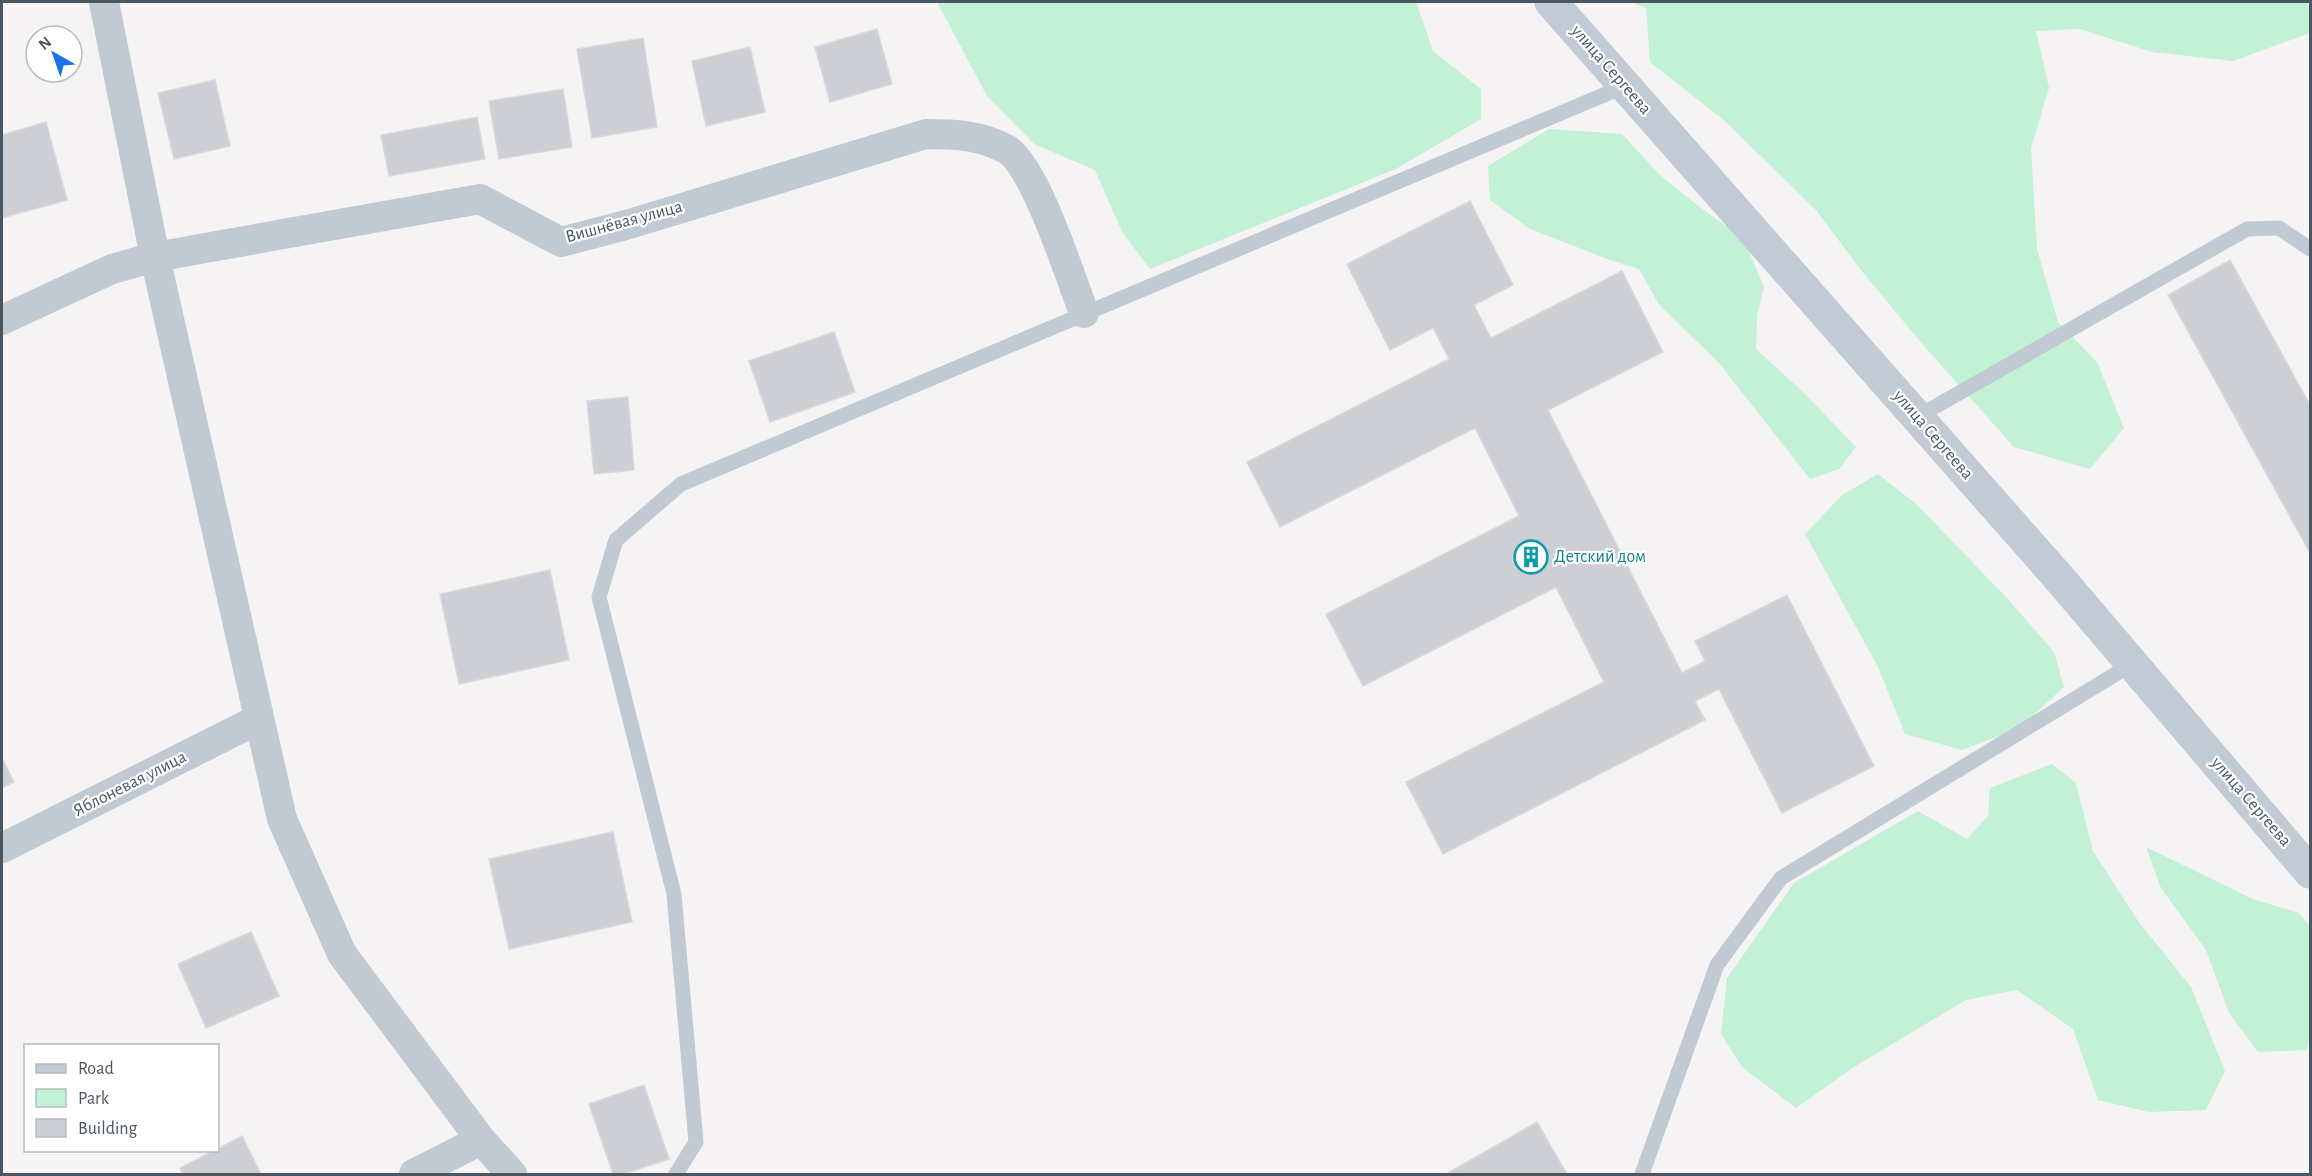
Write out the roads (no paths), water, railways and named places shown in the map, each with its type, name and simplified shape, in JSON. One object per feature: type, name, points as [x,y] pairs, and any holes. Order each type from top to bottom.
[{"type":"main road","name":"улица Сергеева","points":[[1551,2],[1917,417],[2310,872]]},
{"type":"street","points":[[104,2],[155,257],[282,819],[342,954],[481,1140],[512,1174]]},
{"type":"street","name":"Вишнёвая улица","points":[[2,320],[112,269],[155,257],[480,199],[561,242],[926,134],[970,135],[1008,150],[1033,182],[1084,313]]},
{"type":"street","name":"Яблоневая улица","points":[[2,848],[259,719]]},
{"type":"street","points":[[414,1174],[481,1140]]},
{"type":"lane","points":[[676,1174],[696,1142],[674,894],[599,597],[616,540],[681,484],[1625,86]]},
{"type":"lane","points":[[1917,417],[2247,229],[2279,228],[2310,249]]},
{"type":"lane","points":[[1641,1174],[1717,965],[1781,878],[2132,664]]},
{"type":"place","name":"Детский дом","points":[[1531,557]]}]
